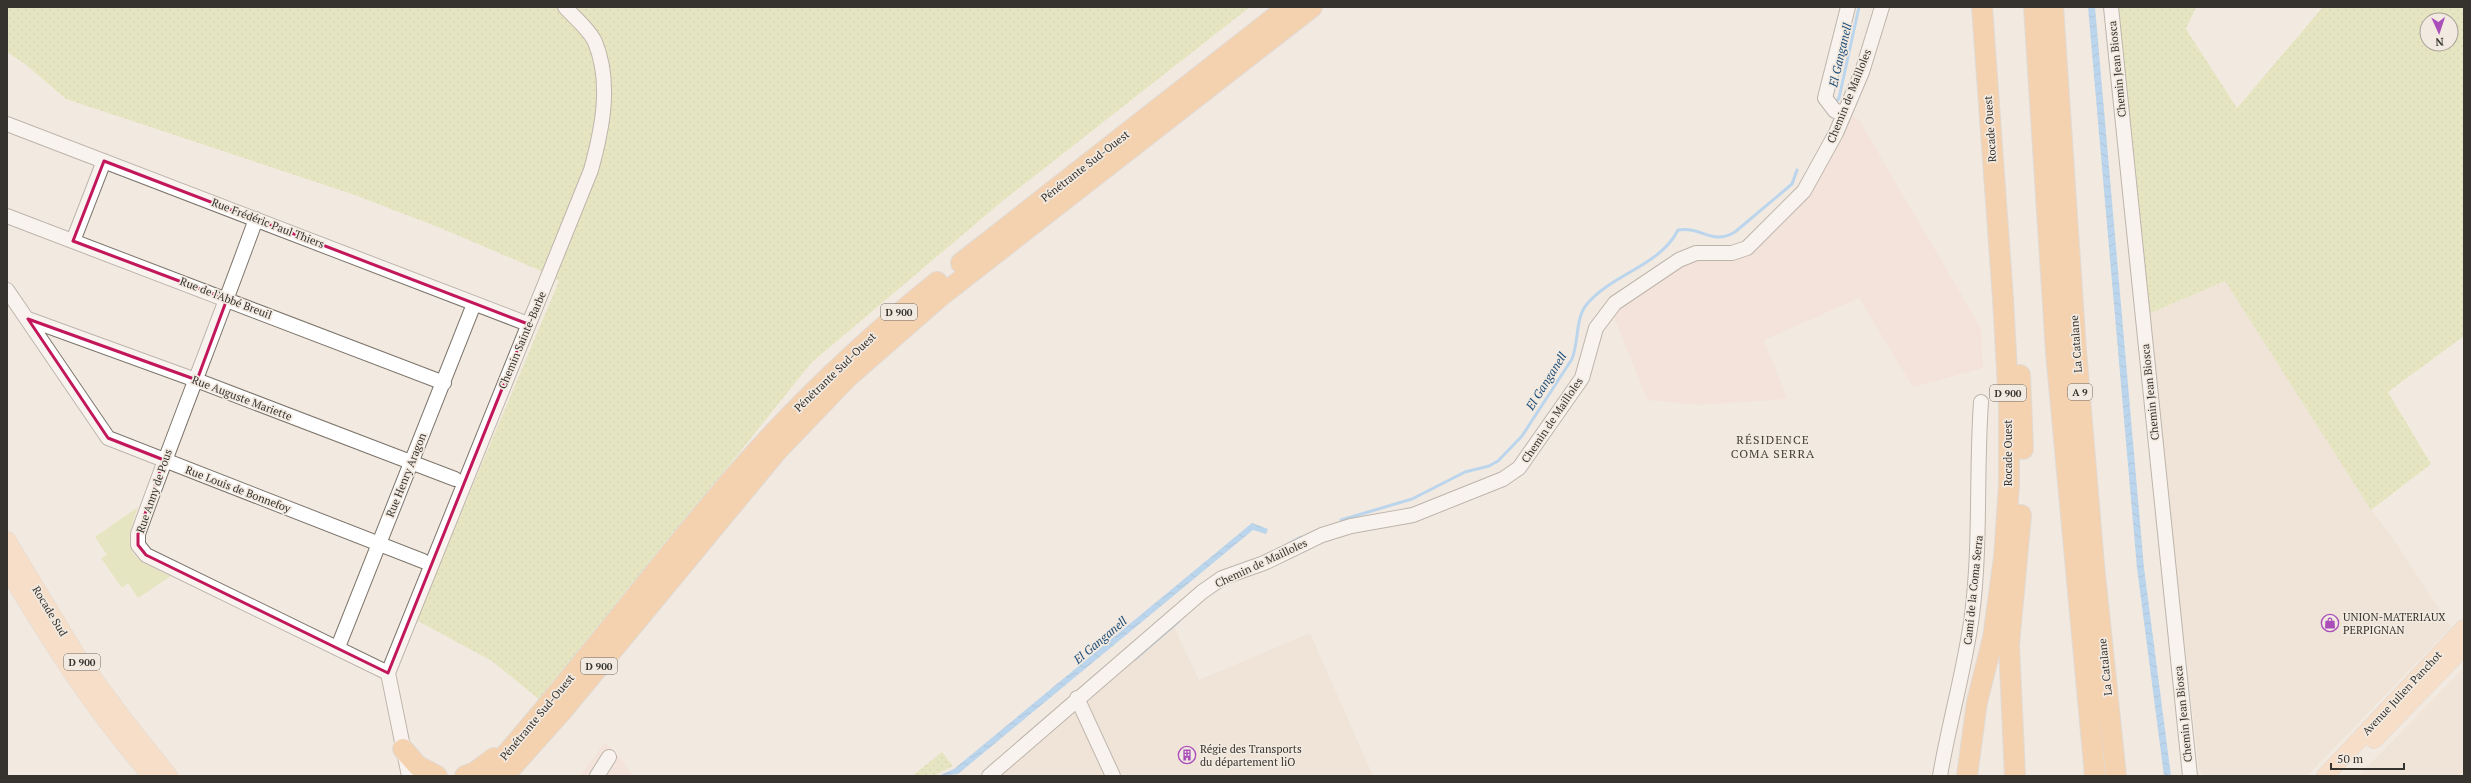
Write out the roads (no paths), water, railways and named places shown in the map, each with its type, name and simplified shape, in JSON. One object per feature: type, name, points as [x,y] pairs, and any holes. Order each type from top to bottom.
[{"type":"highway","name":"Pénétrante Sud-Ouest","points":[[486,776],[727,484],[818,388],[888,321],[1288,7]]},
{"type":"highway","name":"Pénétrante Sud-Ouest","points":[[504,776],[535,744],[662,587],[777,451],[848,377],[942,295],[1312,7]]},
{"type":"highway","name":"Rocade Ouest","points":[[1966,776],[1977,702],[1993,638],[2004,557],[2009,485],[2009,407],[2003,299],[1982,7]]},
{"type":"highway","name":"Rocade Ouest","points":[[1996,7],[2023,406],[2023,484],[2009,645],[2015,776]]},
{"type":"highway","name":"La Catalane","points":[[2034,7],[2056,352],[2095,776]]},
{"type":"highway","name":"La Catalane","points":[[2053,7],[2076,350],[2094,565],[2116,776]]},
{"type":"highway","points":[[465,776],[475,772],[488,763],[540,712]]},
{"type":"highway","points":[[514,776],[535,744]]},
{"type":"highway","points":[[403,749],[418,766],[437,776]]},
{"type":"main road","name":"Rocade Sud","points":[[7,540],[76,654],[123,718],[169,776]]},
{"type":"main road","name":"Rocade Sud","points":[[7,569],[42,629],[87,697],[151,776]]},
{"type":"main road","name":"Avenue Julien Panchot","points":[[2325,776],[2464,628]]},
{"type":"main road","name":"Avenue Julien Panchot","points":[[2339,776],[2464,647]]},
{"type":"street","name":"Chemin Sainte-Barbe","points":[[388,674],[591,170],[602,131],[604,103],[602,74],[595,41],[565,7]]},
{"type":"street","points":[[1845,112],[1835,111],[1825,98],[1848,7]]},
{"type":"street","name":"Chemin de Mailloles","points":[[989,776],[1077,698],[1202,592],[1222,578],[1264,563],[1322,535],[1351,526],[1413,515],[1503,480],[1520,468],[1582,378],[1596,328],[1611,308],[1678,260],[1696,253],[1732,253],[1746,248],[1804,191],[1836,133],[1862,72],[1882,7]]},
{"type":"street","name":"Chemin Jean Biosca","points":[[2111,7],[2190,776]]},
{"type":"street","name":"Rue Frédéric Paul Thiers","points":[[7,124],[528,324]]},
{"type":"street","points":[[73,241],[104,161]]},
{"type":"street","name":"Rue de l'Abbé Breuil","points":[[7,216],[227,298],[444,383]]},
{"type":"street","name":"Rue Anny de Pous","points":[[256,219],[197,380],[164,460],[138,534],[138,545],[146,555],[338,647],[388,674]]},
{"type":"street","name":"Rue Louis de Bonnefoy","points":[[7,290],[108,438],[423,561]]},
{"type":"street","name":"Rue Henry Aragon","points":[[338,647],[444,383],[474,304]]},
{"type":"street","name":"Rue Auguste Mariette","points":[[28,320],[197,380],[455,479]]},
{"type":"street","name":"Camí de la Coma Serra","points":[[1940,776],[1965,658],[1972,615],[1979,530],[1981,402]]},
{"type":"street","points":[[388,674],[409,776]]},
{"type":"street","points":[[1077,698],[1113,776]]},
{"type":"street","points":[[597,776],[609,757]]},
{"type":"water","points":[[2088,7],[2095,7],[2144,568],[2171,776],[2164,776],[2137,568]]},
{"type":"water","points":[[1252,523],[1268,529],[1266,534],[1253,530],[958,774],[938,776],[954,769]]},
{"type":"waterway","name":"El Ganganell","points":[[1835,104],[1839,98],[1859,7]]},
{"type":"waterway","name":"El Ganganell","points":[[1341,520],[1412,499],[1465,472],[1489,466],[1498,461],[1522,436],[1572,359],[1583,310],[1597,294],[1660,253],[1678,230],[1694,231],[1719,237],[1727,236],[1735,232],[1792,184],[1797,170]]},
{"type":"waterway","points":[[1290,543],[1301,537]]},
{"type":"waterway","points":[[1219,588],[1230,582]]},
{"type":"waterway","points":[[1135,659],[1179,621]]},
{"type":"place","name":"UNION-MATERIAUX PERPIGNAN","points":[[2330,623]]},
{"type":"place","name":"Régie des Transports du département liO","points":[[1187,755]]},
{"type":"district","name":"RÉSIDENCE COMA SERRA","points":[[1773,446]]}]
